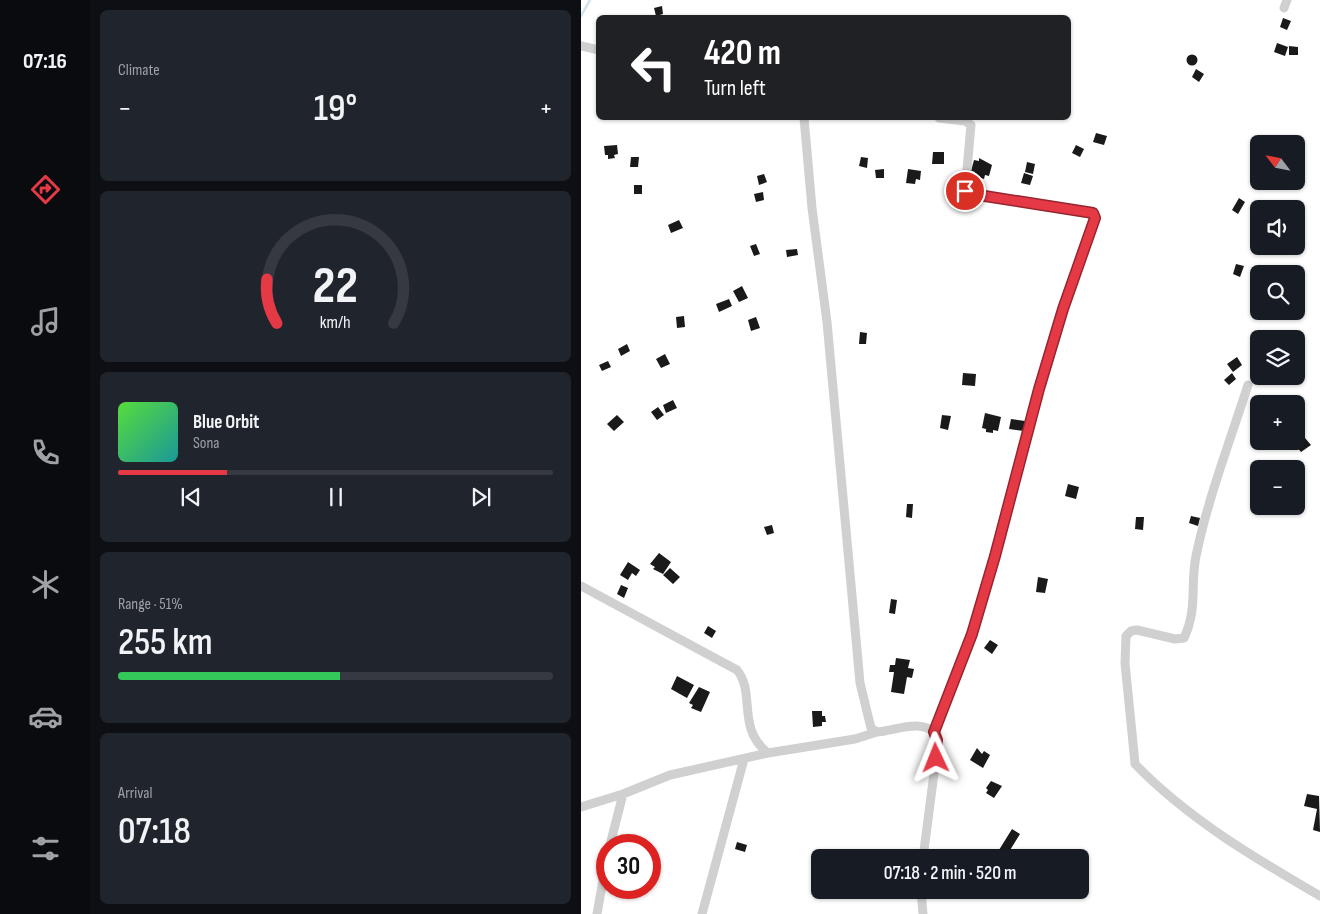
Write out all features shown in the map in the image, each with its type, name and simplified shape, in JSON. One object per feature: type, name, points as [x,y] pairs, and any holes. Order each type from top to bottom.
[{"type":"street","points":[[581,46],[596,49]]},
{"type":"street","points":[[804,120],[812,208],[827,322],[860,683],[867,721],[871,728],[877,732]]},
{"type":"street","points":[[924,849],[936,752],[934,732],[972,634],[995,556],[1034,406],[1063,309],[1095,218],[1093,213],[972,194],[965,191],[971,125],[965,121],[956,120]]},
{"type":"street","points":[[1248,384],[1227,448],[1196,558],[1194,612],[1184,638],[1175,639],[1137,630],[1131,631],[1126,636],[1125,663],[1133,752],[1135,764],[1195,817],[1255,858],[1320,896]]},
{"type":"street","points":[[581,586],[737,670],[744,690],[752,734],[760,747],[768,754]]},
{"type":"street","points":[[581,807],[623,794],[669,775],[744,759],[835,743],[877,732],[918,727],[934,732]]},
{"type":"street","points":[[702,914],[744,759]]},
{"type":"street","points":[[613,834],[623,794]]},
{"type":"street","points":[[597,914],[600,899]]},
{"type":"street","points":[[922,899],[923,914]]},
{"type":"building","points":[[662,6],[663,14],[656,15],[654,8]]},
{"type":"building","points":[[1283,18],[1291,21],[1287,30],[1280,27]]},
{"type":"building","points":[[1277,43],[1288,47],[1285,56],[1274,52]]},
{"type":"building","points":[[1289,46],[1298,47],[1298,55],[1289,55]]},
{"type":"building","points":[[1192,54],[1198,60],[1192,66],[1186,60]]},
{"type":"building","points":[[1196,69],[1204,74],[1199,82],[1192,77]]},
{"type":"building","points":[[1096,133],[1107,136],[1104,145],[1093,142]]},
{"type":"building","points":[[617,145],[618,154],[614,155],[615,158],[608,159],[608,155],[605,155],[604,146]]},
{"type":"building","points":[[1076,145],[1084,149],[1080,157],[1072,153]]},
{"type":"building","points":[[933,152],[944,152],[944,164],[932,164]]},
{"type":"building","points":[[631,157],[639,157],[638,167],[630,167]]},
{"type":"building","points":[[861,157],[868,158],[867,168],[859,166]]},
{"type":"building","points":[[979,158],[992,165],[989,176],[985,175],[984,179],[974,176],[975,172],[971,171],[974,160],[979,161]]},
{"type":"building","points":[[1027,162],[1035,164],[1033,174],[1025,172]]},
{"type":"building","points":[[884,169],[884,178],[876,178],[875,170]]},
{"type":"building","points":[[908,169],[921,171],[920,180],[916,179],[915,184],[906,183]]},
{"type":"building","points":[[1024,173],[1033,176],[1030,185],[1021,183]]},
{"type":"building","points":[[764,174],[767,182],[759,185],[757,176]]},
{"type":"building","points":[[634,185],[642,185],[642,194],[634,194]]},
{"type":"building","points":[[763,192],[764,200],[756,202],[754,194]]},
{"type":"building","points":[[1239,198],[1245,202],[1238,214],[1232,210]]},
{"type":"building","points":[[679,220],[683,228],[671,233],[668,225]]},
{"type":"building","points":[[756,244],[760,254],[754,256],[750,246]]},
{"type":"building","points":[[797,249],[798,255],[787,257],[786,250]]},
{"type":"building","points":[[1236,264],[1244,266],[1240,277],[1233,274]]},
{"type":"building","points":[[742,286],[748,298],[739,302],[733,291]]},
{"type":"building","points":[[729,299],[732,306],[719,312],[716,304]]},
{"type":"building","points":[[684,316],[685,327],[677,328],[676,317]]},
{"type":"building","points":[[756,317],[760,328],[751,331],[748,320]]},
{"type":"building","points":[[860,332],[867,333],[866,344],[859,344]]},
{"type":"building","points":[[627,344],[630,351],[621,356],[618,349]]},
{"type":"building","points":[[665,354],[670,364],[661,368],[656,359]]},
{"type":"building","points":[[1237,357],[1242,365],[1233,372],[1227,364]]},
{"type":"building","points":[[608,361],[611,367],[602,371],[599,365]]},
{"type":"building","points":[[963,373],[976,374],[975,386],[962,385]]},
{"type":"building","points":[[1232,373],[1236,379],[1229,385],[1224,380]]},
{"type":"building","points":[[673,400],[677,408],[666,413],[663,405]]},
{"type":"building","points":[[658,407],[664,415],[657,420],[651,412]]},
{"type":"building","points":[[985,413],[1001,417],[998,431],[993,430],[993,433],[986,432],[986,429],[982,428]]},
{"type":"building","points":[[617,415],[624,422],[614,431],[607,424]]},
{"type":"building","points":[[942,415],[951,416],[948,430],[940,428]]},
{"type":"building","points":[[1011,419],[1025,421],[1024,431],[1009,429]]},
{"type":"building","points":[[1305,438],[1311,445],[1305,449]]},
{"type":"building","points":[[1068,484],[1079,487],[1076,499],[1065,496]]},
{"type":"building","points":[[907,504],[913,504],[912,518],[906,517]]},
{"type":"building","points":[[1191,516],[1200,518],[1198,526],[1189,523]]},
{"type":"building","points":[[1136,517],[1144,517],[1143,530],[1135,529]]},
{"type":"building","points":[[772,525],[774,533],[767,535],[764,527]]},
{"type":"building","points":[[659,553],[671,562],[663,574],[653,569],[655,567],[650,564]]},
{"type":"building","points":[[628,562],[640,570],[636,576],[632,573],[628,580],[620,575]]},
{"type":"building","points":[[670,568],[680,577],[673,584],[663,575]]},
{"type":"building","points":[[1038,577],[1048,579],[1045,593],[1036,592]]},
{"type":"building","points":[[621,585],[628,588],[624,598],[617,594]]},
{"type":"building","points":[[891,599],[897,600],[895,614],[889,613]]},
{"type":"building","points":[[708,626],[716,631],[712,638],[704,633]]},
{"type":"building","points":[[990,640],[998,645],[992,654],[984,648]]},
{"type":"building","points":[[896,658],[910,660],[908,668],[914,669],[912,678],[907,677],[904,694],[891,692],[894,672],[889,672],[890,665],[895,665]]},
{"type":"building","points":[[677,676],[694,685],[687,698],[671,689]]},
{"type":"building","points":[[699,687],[710,692],[701,712],[691,708],[693,705],[689,703]]},
{"type":"building","points":[[812,711],[822,711],[822,716],[825,716],[826,722],[822,722],[822,726],[813,727]]},
{"type":"building","points":[[977,748],[982,754],[984,751],[990,755],[983,768],[970,760]]},
{"type":"building","points":[[991,781],[1002,786],[994,798],[986,793],[988,790],[986,788]]},
{"type":"building","points":[[1307,794],[1319,796],[1320,832],[1313,830],[1317,809],[1304,806]]},
{"type":"building","points":[[1012,829],[1020,834],[1011,849],[1000,849]]},
{"type":"building","points":[[737,842],[747,845],[745,852],[735,849]]},
{"type":"waterway","points":[[581,16],[590,0]]},
{"type":"route","points":[[936,758],[937,740],[934,732],[972,634],[995,556],[1039,389],[1063,309],[1095,218],[1093,213],[1089,214],[972,194],[965,191]]}]
